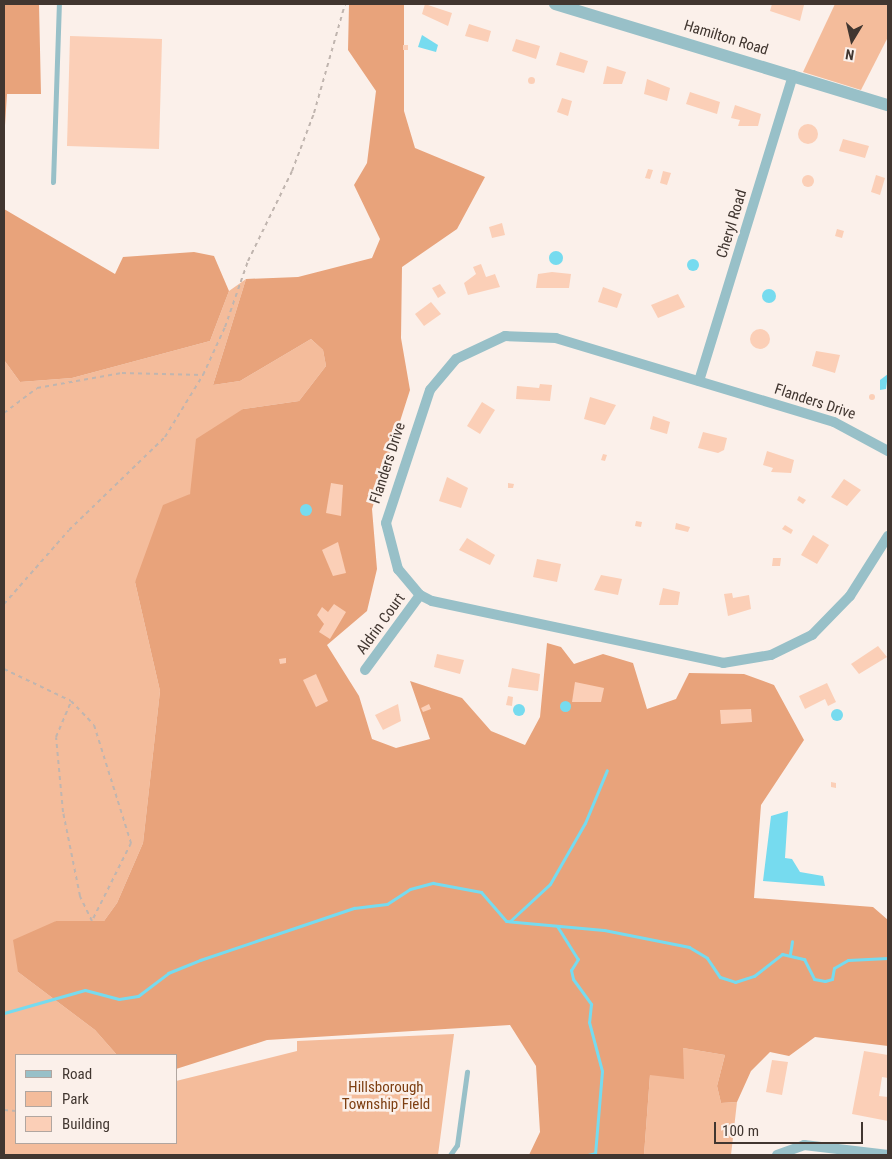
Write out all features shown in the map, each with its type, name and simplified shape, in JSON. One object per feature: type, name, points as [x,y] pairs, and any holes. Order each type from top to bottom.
[{"type":"street","name":"Hamilton Road","points":[[555,4],[888,105]]},
{"type":"street","name":"Cheryl Road","points":[[699,381],[793,75]]},
{"type":"street","name":"Flanders Drive","points":[[888,451],[834,422],[540,335],[486,342],[456,359],[422,406],[386,523],[398,569],[420,595],[450,607],[700,661],[748,660],[794,646],[826,624],[850,596],[888,536]]},
{"type":"street","name":"Aldrin Court","points":[[365,670],[420,595]]},
{"type":"street","points":[[777,1155],[804,1145],[888,1155]]},
{"type":"lane","points":[[53,182],[59,4]]},
{"type":"lane","points":[[450,1155],[457,1145],[467,1072]]},
{"type":"path","points":[[4,604],[69,530],[165,437],[203,375],[225,327],[248,261],[292,171],[314,113],[345,4]]},
{"type":"path","points":[[4,413],[37,388],[122,373],[203,375]]},
{"type":"path","points":[[4,669],[71,701],[94,725],[130,843],[92,921],[80,896],[59,774],[56,737],[71,701]]},
{"type":"green space","points":[[835,4],[888,4],[888,37],[861,90],[803,72]]},
{"type":"green space","name":"Hillsborough Township Field","points":[[246,279],[213,385],[240,381],[311,339],[323,350],[326,366],[299,401],[243,409],[135,582],[160,691],[143,843],[117,903],[104,921],[56,921],[18,972],[95,1030],[116,1054],[15,1054],[15,1144],[178,1144],[178,1081],[297,1051],[297,1041],[454,1034],[438,1155],[4,1155],[4,360],[20,382],[72,378],[210,341],[229,291]]},
{"type":"green space","points":[[683,1048],[725,1055],[717,1086],[721,1103],[737,1102],[731,1155],[644,1155],[650,1075]]},
{"type":"shaded area","points":[[4,4],[39,4],[41,94],[7,94],[4,141]]},
{"type":"shaded area","points":[[349,4],[404,4],[404,111],[415,148],[485,177],[457,229],[402,267],[401,338],[410,390],[372,509],[377,569],[367,611],[327,645],[359,696],[372,739],[396,748],[430,739],[410,681],[462,698],[491,731],[525,745],[540,717],[547,643],[561,647],[574,664],[603,654],[633,663],[647,709],[676,699],[689,673],[744,674],[774,685],[804,740],[761,805],[754,898],[873,907],[888,920],[888,1046],[815,1037],[789,1056],[770,1052],[751,1071],[737,1102],[721,1103],[717,1086],[725,1055],[683,1048],[684,1079],[650,1075],[644,1155],[529,1155],[540,1132],[536,1066],[510,1025],[267,1040],[178,1068],[178,1054],[116,1054],[95,1030],[18,972],[13,940],[56,921],[104,921],[117,903],[143,843],[160,691],[135,582],[163,505],[190,494],[196,439],[243,409],[299,401],[326,366],[323,350],[311,339],[240,381],[213,385],[246,279],[298,277],[372,258],[380,239],[354,185],[367,163],[376,91],[348,50]]},
{"type":"shaded area","points":[[4,209],[115,274],[123,257],[194,252],[214,256],[229,291],[210,341],[72,378],[20,382],[4,360]]},
{"type":"water","points":[[422,35],[438,45],[436,52],[418,47]]},
{"type":"water","points":[[553,251],[559,251],[563,258],[559,265],[553,265],[549,261],[549,255]]},
{"type":"water","points":[[691,259],[695,259],[699,265],[695,271],[691,271],[687,267],[687,263]]},
{"type":"water","points":[[766,289],[772,289],[776,296],[772,303],[766,303],[762,299],[762,293]]},
{"type":"water","points":[[888,374],[886,389],[880,390],[880,380]]},
{"type":"water","points":[[304,504],[308,504],[312,510],[308,516],[304,516],[300,512],[300,508]]},
{"type":"water","points":[[565,700],[571,706],[565,712],[559,706]]},
{"type":"water","points":[[521,704],[524,705],[524,715],[517,716],[514,715],[513,708],[514,705]]},
{"type":"water","points":[[837,709],[843,715],[837,721],[831,715]]},
{"type":"water","points":[[788,811],[785,858],[792,859],[800,872],[823,876],[825,886],[763,881],[771,816]]},
{"type":"building","points":[[425,4],[452,13],[448,26],[422,14]]},
{"type":"building","points":[[772,4],[804,5],[800,21],[770,11]]},
{"type":"building","points":[[469,24],[491,31],[488,42],[465,36]]},
{"type":"building","points":[[70,36],[162,39],[159,149],[67,146]]},
{"type":"building","points":[[516,39],[540,46],[536,59],[512,51]]},
{"type":"building","points":[[403,45],[408,45],[408,50],[403,50]]},
{"type":"building","points":[[560,52],[588,61],[584,73],[556,65]]},
{"type":"building","points":[[607,66],[626,72],[622,84],[603,84]]},
{"type":"building","points":[[531,76],[535,80],[531,84],[527,80]]},
{"type":"building","points":[[647,79],[670,88],[667,101],[644,94]]},
{"type":"building","points":[[690,92],[720,102],[717,114],[686,104]]},
{"type":"building","points":[[562,98],[572,101],[568,116],[557,112]]},
{"type":"building","points":[[735,105],[761,114],[758,126],[738,126],[740,120],[731,118]]},
{"type":"building","points":[[808,124],[815,127],[818,134],[815,141],[808,144],[801,141],[798,134],[801,127]]},
{"type":"building","points":[[843,139],[869,146],[865,158],[839,151]]},
{"type":"building","points":[[648,169],[653,170],[650,179],[645,178]]},
{"type":"building","points":[[663,171],[671,173],[667,185],[660,183]]},
{"type":"building","points":[[808,175],[814,181],[808,187],[802,181]]},
{"type":"building","points":[[876,175],[885,178],[880,195],[871,192]]},
{"type":"building","points":[[502,223],[505,235],[492,238],[489,227]]},
{"type":"building","points":[[837,229],[844,231],[842,238],[835,236]]},
{"type":"building","points":[[481,264],[486,277],[495,274],[500,287],[468,295],[464,283],[476,274],[473,267]]},
{"type":"building","points":[[552,272],[571,274],[569,288],[536,288],[538,274]]},
{"type":"building","points":[[440,284],[446,293],[438,298],[432,288]]},
{"type":"building","points":[[603,287],[622,294],[617,308],[598,302]]},
{"type":"building","points":[[678,294],[685,307],[658,318],[651,305]]},
{"type":"building","points":[[431,302],[441,314],[424,326],[415,314]]},
{"type":"building","points":[[760,329],[767,332],[770,339],[767,346],[760,349],[753,346],[750,339],[753,332]]},
{"type":"building","points":[[816,351],[840,355],[835,373],[812,366]]},
{"type":"building","points":[[540,384],[552,385],[550,401],[516,399],[517,386],[539,388]]},
{"type":"building","points":[[872,394],[875,397],[872,400],[869,397]]},
{"type":"building","points":[[590,397],[616,405],[605,425],[584,419]]},
{"type":"building","points":[[482,402],[495,410],[480,434],[467,426]]},
{"type":"building","points":[[653,416],[670,422],[667,434],[650,429]]},
{"type":"building","points":[[703,432],[727,438],[724,450],[718,453],[698,448]]},
{"type":"building","points":[[767,451],[794,460],[791,473],[771,472],[773,468],[763,465]]},
{"type":"building","points":[[603,454],[607,455],[605,461],[601,460]]},
{"type":"building","points":[[447,477],[468,488],[461,508],[439,501]]},
{"type":"building","points":[[844,479],[861,490],[847,506],[831,497]]},
{"type":"building","points":[[331,483],[343,485],[341,516],[326,513]]},
{"type":"building","points":[[508,483],[514,484],[513,488],[508,488]]},
{"type":"building","points":[[799,496],[806,500],[803,504],[797,500]]},
{"type":"building","points":[[636,521],[642,522],[641,527],[635,526]]},
{"type":"building","points":[[676,523],[690,527],[688,532],[675,529]]},
{"type":"building","points":[[785,525],[793,530],[791,534],[782,529]]},
{"type":"building","points":[[813,535],[829,545],[817,564],[801,555]]},
{"type":"building","points":[[467,538],[495,555],[490,565],[459,550]]},
{"type":"building","points":[[338,542],[346,573],[333,576],[322,550]]},
{"type":"building","points":[[773,558],[781,558],[780,566],[772,566]]},
{"type":"building","points":[[537,559],[561,564],[557,582],[533,577]]},
{"type":"building","points":[[601,575],[622,579],[618,595],[594,590]]},
{"type":"building","points":[[663,588],[680,592],[678,605],[659,605]]},
{"type":"building","points":[[732,593],[733,598],[749,595],[751,609],[728,616],[724,594]]},
{"type":"building","points":[[334,604],[346,612],[330,639],[319,632],[324,624],[317,615],[322,607],[328,612]]},
{"type":"building","points":[[878,646],[887,657],[859,674],[851,664]]},
{"type":"building","points":[[437,654],[464,660],[460,674],[434,667]]},
{"type":"building","points":[[286,658],[286,663],[280,664],[279,659]]},
{"type":"building","points":[[512,668],[540,674],[538,691],[508,687]]},
{"type":"building","points":[[316,674],[328,701],[316,707],[303,680]]},
{"type":"building","points":[[575,682],[604,688],[601,702],[572,702]]},
{"type":"building","points":[[827,683],[836,702],[828,706],[825,699],[805,709],[799,696]]},
{"type":"building","points":[[508,696],[513,697],[512,706],[506,705]]},
{"type":"building","points":[[398,704],[401,721],[383,730],[375,715]]},
{"type":"building","points":[[429,704],[431,709],[423,712],[421,708]]},
{"type":"building","points":[[751,709],[752,722],[721,724],[720,710]]},
{"type":"building","points":[[831,782],[836,783],[836,788],[831,787]]},
{"type":"building","points":[[864,1051],[888,1055],[888,1078],[882,1077],[879,1096],[888,1097],[888,1121],[852,1114]]},
{"type":"building","points":[[772,1060],[788,1062],[782,1095],[766,1092]]},
{"type":"waterway","points":[[510,921],[550,884],[585,823],[607,770]]},
{"type":"waterway","points":[[4,1013],[85,990],[119,999],[138,996],[168,973],[200,960],[354,908],[387,904],[410,889],[433,883],[481,892],[506,921],[604,930],[689,947],[707,958],[720,977],[735,982],[754,976],[782,954],[804,959],[814,979],[825,981],[832,979],[834,968],[848,960],[888,958]]},
{"type":"waterway","points":[[557,926],[578,959],[571,970],[573,979],[591,1004],[589,1022],[602,1071],[595,1155]]},
{"type":"waterway","points":[[790,954],[792,941]]},
{"type":"waterway","points":[[588,1155],[595,1153]]},
{"type":"waterway","points":[[567,1155],[573,1155]]}]
